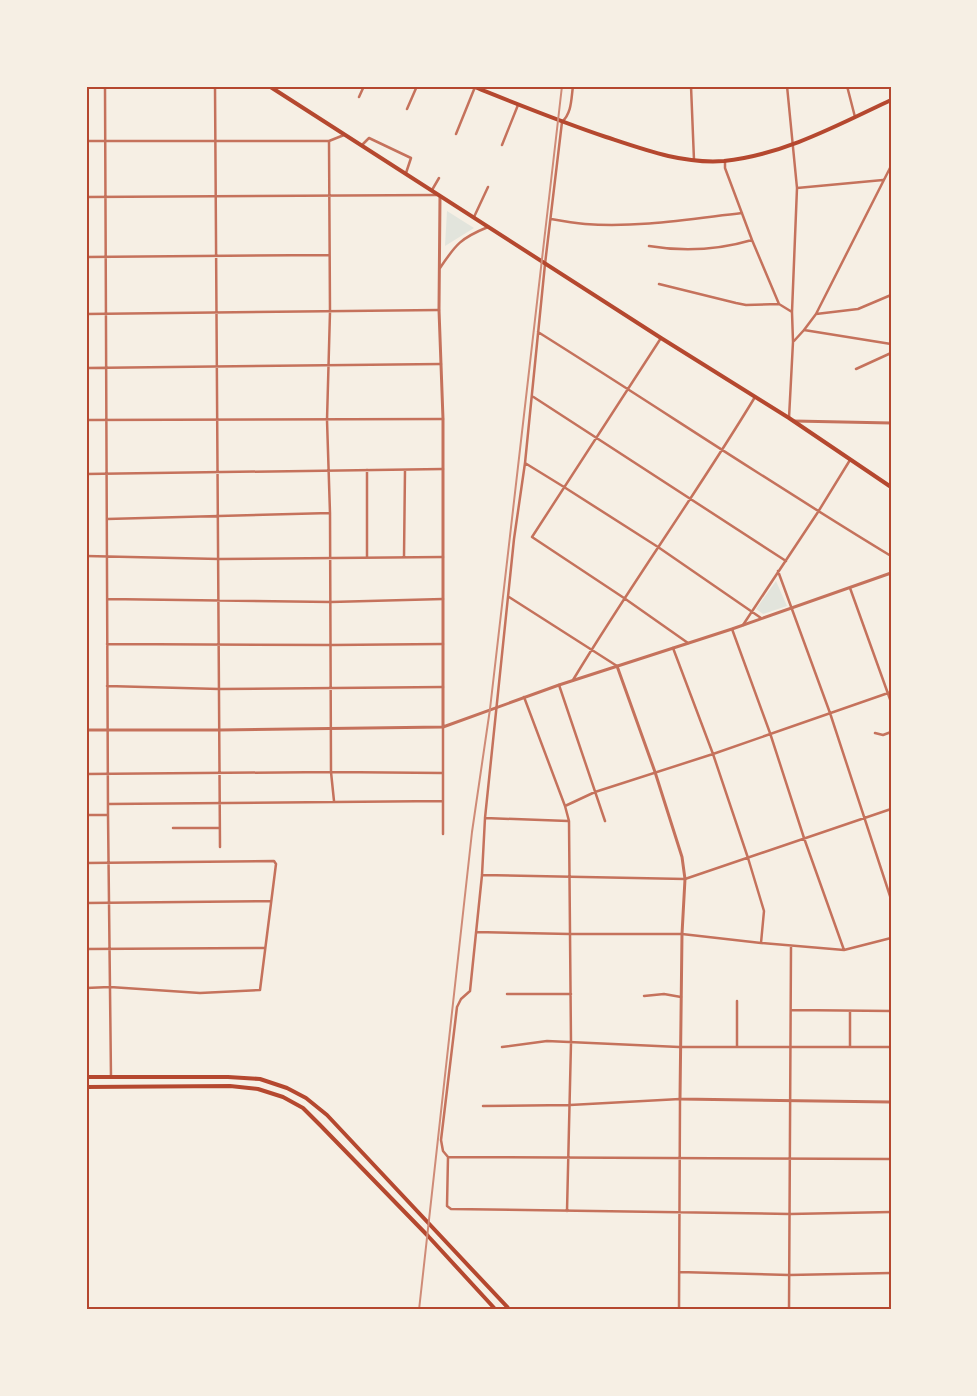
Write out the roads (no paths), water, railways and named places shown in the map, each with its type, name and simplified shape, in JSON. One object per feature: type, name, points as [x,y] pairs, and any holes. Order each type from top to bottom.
[{"type":"main road","points":[[269,86],[545,264],[794,421],[891,487]]},
{"type":"main road","points":[[473,87],[562,122],[656,154],[694,160],[725,160],[765,153],[794,144],[891,100]]},
{"type":"main road","points":[[86,1077],[228,1077],[260,1079],[287,1088],[306,1098],[328,1115],[510,1310]]},
{"type":"main road","points":[[86,1087],[230,1086],[258,1089],[283,1097],[303,1108],[428,1236],[496,1310]]},
{"type":"street","points":[[105,86],[107,729],[112,1077]]},
{"type":"street","points":[[215,86],[218,516],[220,559],[220,847]]},
{"type":"street","points":[[359,97],[364,86]]},
{"type":"street","points":[[407,109],[417,86]]},
{"type":"street","points":[[573,86],[568,116],[562,122],[545,264],[485,818],[482,875],[470,991],[461,999],[457,1007],[441,1140],[448,1157],[447,1206],[449,1208],[680,1213],[790,1214],[891,1212]]},
{"type":"street","points":[[691,86],[694,160]]},
{"type":"street","points":[[787,86],[798,188],[789,418]]},
{"type":"street","points":[[847,86],[855,117]]},
{"type":"street","points":[[456,134],[473,87]]},
{"type":"street","points":[[502,144],[518,104]]},
{"type":"street","points":[[86,141],[329,141],[345,134]]},
{"type":"street","points":[[362,145],[369,138],[410,158],[406,173]]},
{"type":"street","points":[[329,141],[330,312],[327,420],[332,645],[331,772],[334,801]]},
{"type":"street","points":[[725,160],[725,168],[752,240],[780,304],[792,312]]},
{"type":"street","points":[[793,342],[816,314],[891,166]]},
{"type":"street","points":[[432,190],[439,178]]},
{"type":"street","points":[[798,188],[884,180]]},
{"type":"street","points":[[474,217],[488,187]]},
{"type":"street","points":[[86,198],[440,195],[439,310],[443,420],[443,834]]},
{"type":"street","points":[[551,219],[585,224],[626,224],[668,222],[742,213]]},
{"type":"street","points":[[439,268],[461,240],[488,227]]},
{"type":"street","points":[[649,246],[682,251],[733,246],[752,240]]},
{"type":"street","points":[[86,257],[329,255]]},
{"type":"street","points":[[659,284],[736,304],[780,304]]},
{"type":"street","points":[[816,314],[858,309],[891,295]]},
{"type":"street","points":[[86,314],[439,310]]},
{"type":"street","points":[[804,330],[891,344]]},
{"type":"street","points":[[538,332],[629,388],[818,512],[891,556]]},
{"type":"street","points":[[661,338],[532,537],[688,643]]},
{"type":"street","points":[[856,369],[891,353]]},
{"type":"street","points":[[86,368],[441,364]]},
{"type":"street","points":[[532,396],[786,561]]},
{"type":"street","points":[[572,680],[624,598],[691,499],[755,397]]},
{"type":"street","points":[[86,420],[443,420]]},
{"type":"street","points":[[794,421],[891,423]]},
{"type":"street","points":[[743,625],[850,460]]},
{"type":"street","points":[[524,463],[658,548],[761,618]]},
{"type":"street","points":[[86,474],[443,469]]},
{"type":"street","points":[[366,558],[367,470]]},
{"type":"street","points":[[404,557],[405,470]]},
{"type":"street","points":[[107,519],[330,513]]},
{"type":"street","points":[[86,556],[220,559],[443,556]]},
{"type":"street","points":[[778,571],[830,713],[891,899]]},
{"type":"street","points":[[86,730],[443,727],[572,680],[732,629],[891,573]]},
{"type":"street","points":[[850,588],[889,692],[891,702]]},
{"type":"street","points":[[509,597],[617,666],[655,772],[682,857],[685,879],[680,997],[679,1310]]},
{"type":"street","points":[[107,599],[331,602],[443,600]]},
{"type":"street","points":[[732,629],[770,733],[804,838],[844,950]]},
{"type":"street","points":[[107,644],[443,644]]},
{"type":"street","points":[[673,648],[713,754],[764,911],[761,944]]},
{"type":"street","points":[[559,685],[605,821]]},
{"type":"street","points":[[107,686],[219,689],[443,688]]},
{"type":"street","points":[[565,806],[595,792],[713,754],[889,692]]},
{"type":"street","points":[[524,697],[569,821],[571,1043],[567,1211]]},
{"type":"street","points":[[875,733],[882,735],[891,732]]},
{"type":"street","points":[[86,774],[443,773]]},
{"type":"street","points":[[108,804],[443,801]]},
{"type":"street","points":[[482,875],[685,879],[891,809]]},
{"type":"street","points":[[86,815],[108,815]]},
{"type":"street","points":[[485,818],[569,821]]},
{"type":"street","points":[[173,828],[220,828]]},
{"type":"street","points":[[86,863],[274,861],[276,864],[260,989],[258,991],[200,992],[86,988]]},
{"type":"street","points":[[86,903],[271,901]]},
{"type":"street","points":[[476,932],[682,934],[761,944],[844,950],[891,938]]},
{"type":"street","points":[[789,1310],[791,946]]},
{"type":"street","points":[[86,949],[265,948]]},
{"type":"street","points":[[507,994],[571,994]]},
{"type":"street","points":[[644,996],[664,994],[680,997]]},
{"type":"street","points":[[737,1001],[737,1046]]},
{"type":"street","points":[[791,1010],[891,1011]]},
{"type":"street","points":[[850,1011],[850,1046]]},
{"type":"street","points":[[502,1047],[548,1041],[680,1047],[891,1047]]},
{"type":"street","points":[[484,1106],[570,1105],[680,1099],[891,1102]]},
{"type":"street","points":[[448,1157],[891,1159]]},
{"type":"street","points":[[679,1272],[789,1275],[891,1273]]},
{"type":"railway","points":[[419,1310],[472,832],[490,709],[562,86]]}]
